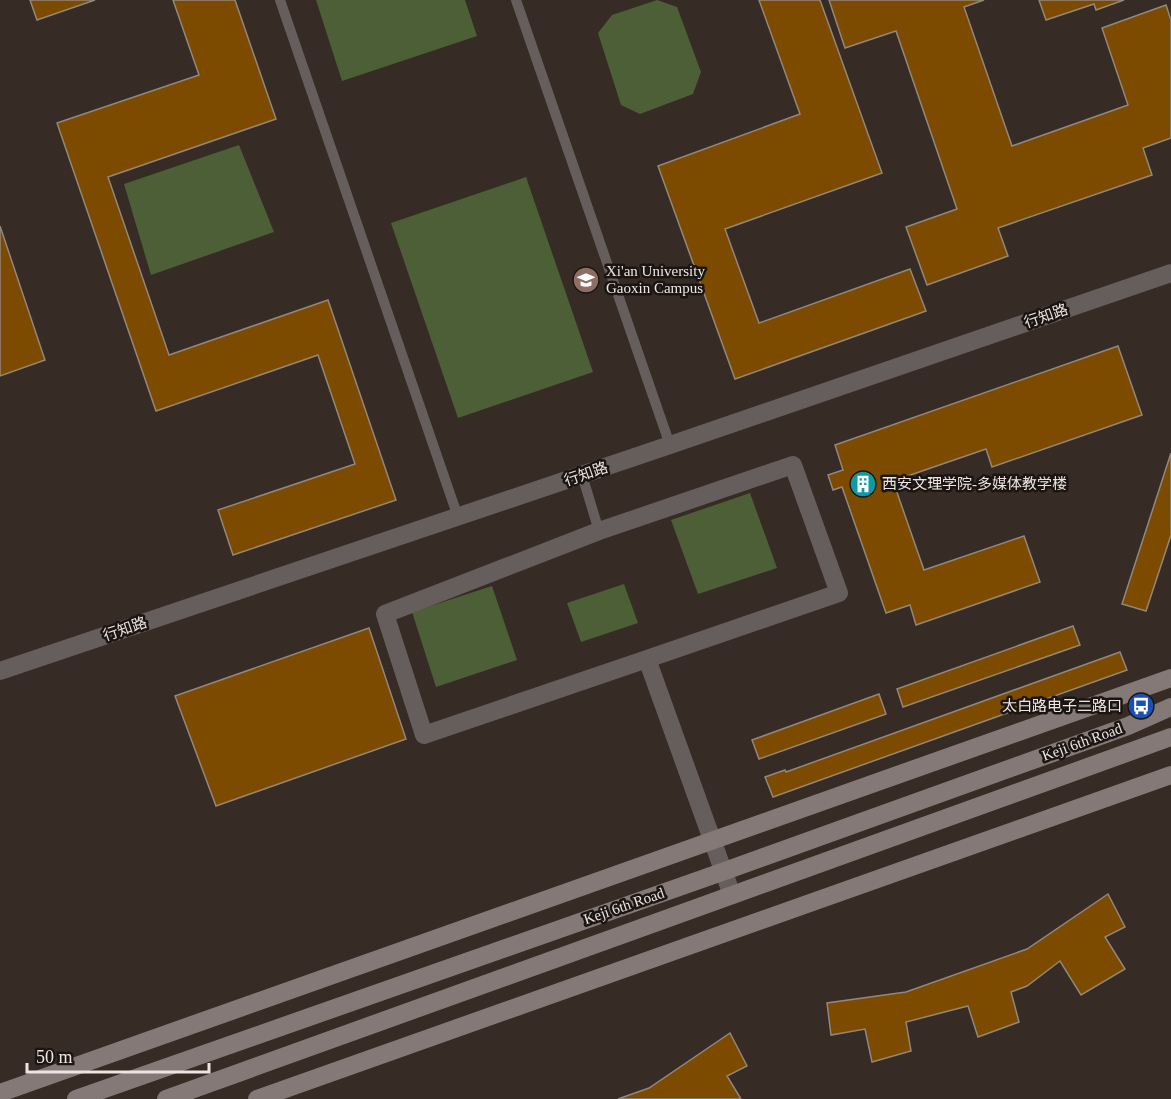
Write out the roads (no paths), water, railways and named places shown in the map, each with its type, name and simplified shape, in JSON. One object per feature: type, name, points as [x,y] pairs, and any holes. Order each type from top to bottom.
[{"type":"main road","points":[[0,1093],[1171,678]]},
{"type":"main road","name":"Keji 6th Road","points":[[76,1099],[722,872],[1128,726],[1171,707]]},
{"type":"main road","name":"Keji 6th Road","points":[[166,1099],[1171,737]]},
{"type":"main road","points":[[257,1099],[1171,774]]},
{"type":"street","name":"行知路","points":[[0,671],[1171,273]]},
{"type":"street","points":[[793,465],[839,593],[647,659],[424,735],[385,614],[599,531],[793,465]]},
{"type":"street","points":[[647,659],[732,896]]},
{"type":"lane","points":[[280,0],[458,517]]},
{"type":"lane","points":[[516,0],[670,445]]},
{"type":"lane","points":[[582,475],[599,531]]},
{"type":"place","name":"Xi'an University Gaoxin Campus","points":[[586,280]]},
{"type":"place","name":"西安文理学院-多媒体教学楼","points":[[863,484]]},
{"type":"place","name":"太白路电子二路口","points":[[1141,706]]}]
